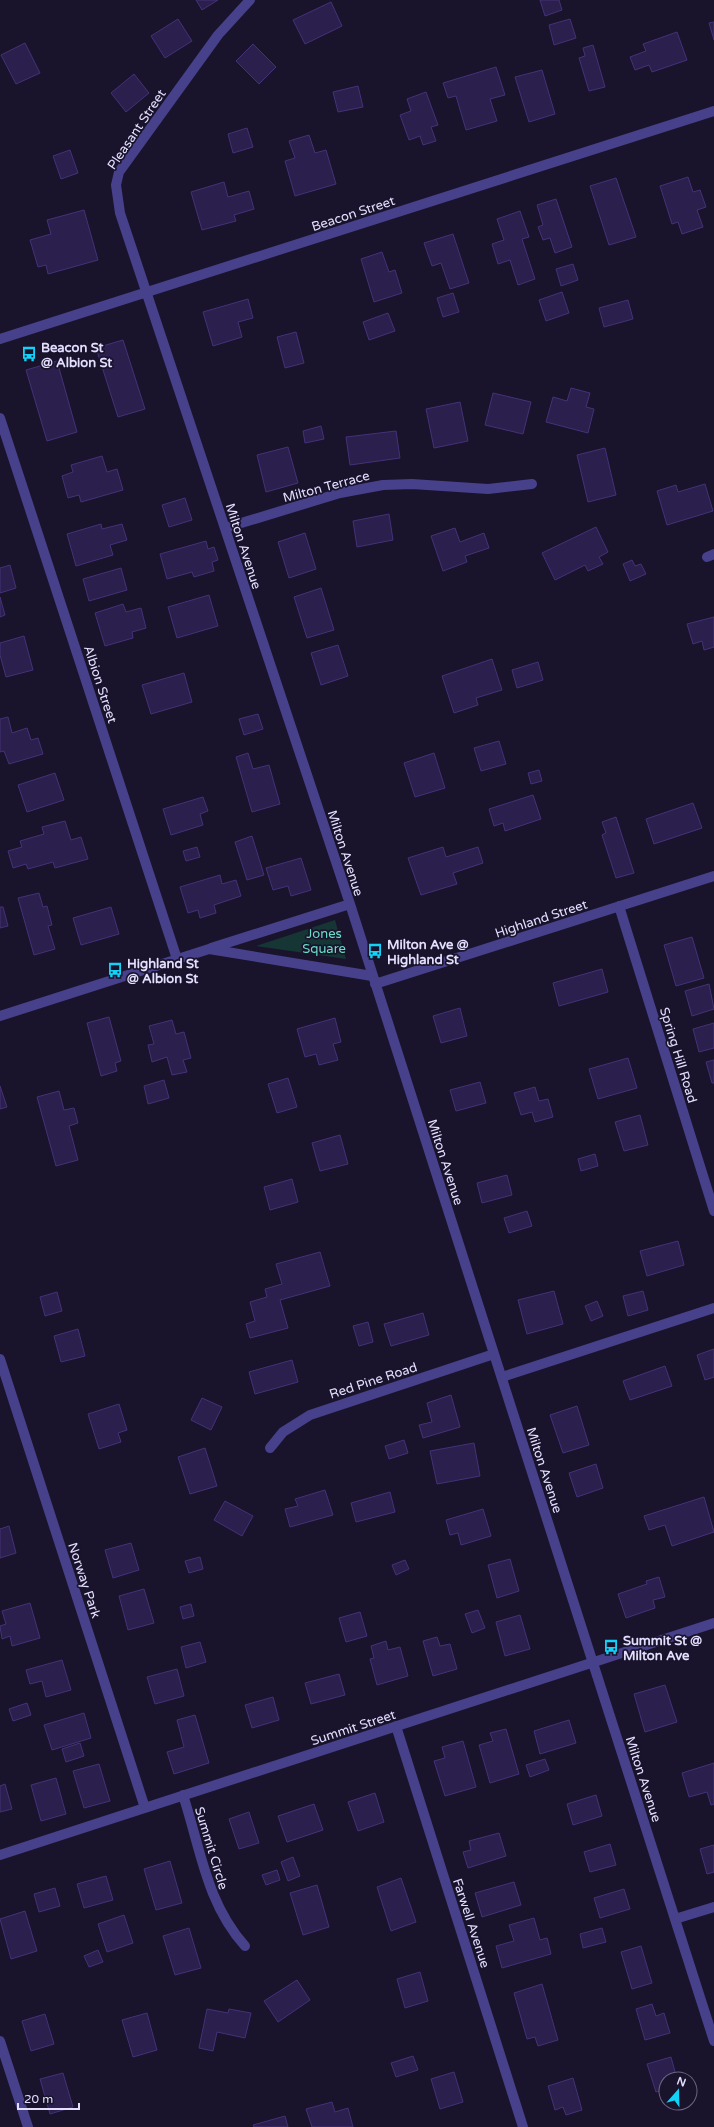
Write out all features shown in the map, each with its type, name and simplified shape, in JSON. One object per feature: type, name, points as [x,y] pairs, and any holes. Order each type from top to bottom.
[{"type":"street","name":"Pleasant Street","points":[[146,293],[120,213],[116,185],[119,172],[218,35],[250,0]]},
{"type":"street","name":"Beacon Street","points":[[0,339],[714,111]]},
{"type":"street","name":"Milton Avenue","points":[[146,293],[350,904],[714,2041]]},
{"type":"street","name":"Albion Street","points":[[0,418],[178,959]]},
{"type":"street","name":"Milton Terrace","points":[[225,528],[340,494],[383,485],[412,484],[488,489],[532,484]]},
{"type":"street","name":"Highland Street","points":[[209,949],[374,980],[714,876]]},
{"type":"street","name":"Highland Street","points":[[0,1016],[350,904]]},
{"type":"street","name":"Spring Hill Road","points":[[619,906],[714,1211]]},
{"type":"street","points":[[502,1377],[714,1308]]},
{"type":"street","name":"Red Pine Road","points":[[270,1448],[287,1429],[310,1415],[494,1354]]},
{"type":"street","name":"Norway Park","points":[[0,1359],[145,1808]]},
{"type":"street","name":"Summit Street","points":[[0,1855],[714,1623]]},
{"type":"street","name":"Farwell Avenue","points":[[396,1726],[523,2127]]},
{"type":"street","name":"Summit Circle","points":[[183,1795],[208,1884],[222,1914],[246,1946]]},
{"type":"street","points":[[675,1919],[714,1907]]},
{"type":"street","points":[[0,2041],[28,2127]]},
{"type":"green space","name":"Jones Square","points":[[335,920],[346,959],[256,946]]},
{"type":"building","points":[[196,0],[218,0],[202,10]]},
{"type":"building","points":[[540,0],[559,0],[562,10],[545,16]]},
{"type":"building","points":[[331,2],[342,26],[305,44],[293,20]]},
{"type":"building","points":[[178,19],[192,41],[165,58],[151,36]]},
{"type":"building","points":[[570,19],[576,38],[554,45],[549,25]]},
{"type":"building","points":[[714,22],[714,40],[709,23]]},
{"type":"building","points":[[677,32],[687,60],[652,72],[649,65],[635,70],[630,57],[646,51],[643,44]]},
{"type":"building","points":[[25,43],[40,73],[16,84],[1,55]]},
{"type":"building","points":[[253,44],[276,67],[259,84],[236,61]]},
{"type":"building","points":[[593,45],[605,87],[589,91],[579,58],[585,56],[583,48]]},
{"type":"building","points":[[496,67],[505,95],[490,99],[497,121],[466,130],[456,96],[448,98],[443,83]]},
{"type":"building","points":[[542,70],[555,114],[529,122],[515,77]]},
{"type":"building","points":[[134,74],[149,93],[126,112],[111,93]]},
{"type":"building","points":[[358,86],[363,107],[338,112],[333,92]]},
{"type":"building","points":[[426,92],[438,125],[431,127],[436,141],[423,145],[420,136],[409,140],[400,115],[411,111],[407,99]]},
{"type":"building","points":[[247,128],[253,147],[233,153],[228,134]]},
{"type":"building","points":[[309,135],[315,153],[326,150],[336,184],[295,196],[285,161],[295,158],[289,141]]},
{"type":"building","points":[[70,150],[78,173],[61,179],[53,156]]},
{"type":"building","points":[[688,177],[693,192],[700,190],[706,207],[697,210],[703,227],[682,234],[678,222],[672,224],[660,186]]},
{"type":"building","points":[[616,178],[636,237],[609,245],[590,186]]},
{"type":"building","points":[[224,182],[228,197],[249,191],[254,209],[234,215],[236,221],[202,230],[191,192]]},
{"type":"building","points":[[556,199],[572,247],[555,253],[550,238],[543,240],[538,227],[543,225],[537,205]]},
{"type":"building","points":[[84,210],[98,260],[48,274],[46,265],[38,267],[30,240],[51,234],[47,220]]},
{"type":"building","points":[[520,211],[529,237],[522,239],[535,279],[518,285],[510,260],[498,264],[492,244],[504,240],[497,219]]},
{"type":"building","points":[[453,234],[469,283],[450,289],[441,263],[432,266],[424,243]]},
{"type":"building","points":[[382,252],[389,272],[395,270],[402,293],[374,302],[361,259]]},
{"type":"building","points":[[573,264],[578,280],[561,286],[556,269]]},
{"type":"building","points":[[562,292],[569,313],[546,321],[539,300]]},
{"type":"building","points":[[453,293],[459,312],[443,317],[437,298]]},
{"type":"building","points":[[248,299],[253,318],[238,322],[242,337],[213,346],[203,312]]},
{"type":"building","points":[[628,300],[633,319],[604,327],[599,308]]},
{"type":"building","points":[[388,313],[395,331],[369,340],[363,322]]},
{"type":"building","points":[[296,332],[304,363],[285,368],[277,337]]},
{"type":"building","points":[[123,340],[145,409],[118,417],[96,348]]},
{"type":"building","points":[[57,361],[77,432],[47,441],[26,370]]},
{"type":"building","points":[[571,388],[590,393],[586,407],[594,409],[588,433],[546,422],[553,397],[567,401]]},
{"type":"building","points":[[493,393],[531,402],[523,434],[485,425]]},
{"type":"building","points":[[460,402],[468,441],[434,448],[426,409]]},
{"type":"building","points":[[321,426],[324,439],[305,443],[303,431]]},
{"type":"building","points":[[396,431],[400,458],[350,465],[346,437]]},
{"type":"building","points":[[288,447],[298,483],[266,492],[257,455]]},
{"type":"building","points":[[605,448],[616,495],[588,502],[577,455]]},
{"type":"building","points":[[102,456],[107,472],[117,469],[123,490],[81,502],[79,495],[68,498],[62,476],[73,472],[71,465]]},
{"type":"building","points":[[705,484],[713,511],[667,525],[657,491],[676,485],[678,492]]},
{"type":"building","points":[[185,498],[192,520],[169,527],[162,505]]},
{"type":"building","points":[[389,514],[393,540],[357,547],[353,521]]},
{"type":"building","points":[[101,524],[102,529],[122,524],[127,540],[110,545],[113,555],[76,566],[67,534]]},
{"type":"building","points":[[596,527],[608,552],[599,557],[603,564],[588,571],[585,565],[555,580],[542,553]]},
{"type":"building","points":[[455,528],[460,542],[484,533],[489,548],[465,556],[467,562],[443,571],[431,536]]},
{"type":"building","points":[[305,533],[316,569],[289,578],[278,542]]},
{"type":"building","points":[[206,541],[208,549],[214,547],[218,560],[212,562],[214,571],[194,577],[192,572],[167,579],[160,554]]},
{"type":"building","points":[[632,560],[635,566],[641,564],[646,574],[630,581],[623,564]]},
{"type":"building","points":[[10,565],[16,588],[0,593],[0,568]]},
{"type":"building","points":[[121,568],[127,590],[89,601],[83,579]]},
{"type":"building","points":[[321,588],[334,630],[307,638],[294,597]]},
{"type":"building","points":[[209,595],[218,626],[177,638],[168,607]]},
{"type":"building","points":[[0,597],[5,615],[0,617]]},
{"type":"building","points":[[123,604],[126,612],[141,608],[146,628],[132,632],[133,638],[105,646],[95,613]]},
{"type":"building","points":[[714,617],[714,647],[704,650],[702,641],[693,644],[687,624]]},
{"type":"building","points":[[24,636],[33,670],[6,677],[0,655],[0,643]]},
{"type":"building","points":[[338,645],[348,676],[321,685],[311,653]]},
{"type":"building","points":[[492,659],[502,690],[476,698],[478,705],[454,713],[442,676]]},
{"type":"building","points":[[538,662],[543,680],[517,688],[512,670]]},
{"type":"building","points":[[184,673],[192,702],[151,714],[142,685]]},
{"type":"building","points":[[258,714],[263,729],[244,735],[239,719]]},
{"type":"building","points":[[8,717],[12,733],[27,728],[31,740],[38,738],[43,754],[9,764],[4,751],[0,752],[0,719]]},
{"type":"building","points":[[499,741],[506,764],[481,771],[474,748]]},
{"type":"building","points":[[248,753],[253,769],[269,765],[280,804],[252,812],[236,757]]},
{"type":"building","points":[[434,753],[445,788],[415,797],[404,763]]},
{"type":"building","points":[[539,770],[542,781],[531,784],[528,773]]},
{"type":"building","points":[[55,773],[64,800],[27,812],[18,785]]},
{"type":"building","points":[[533,795],[541,819],[505,831],[503,823],[494,826],[489,809]]},
{"type":"building","points":[[203,797],[208,811],[200,814],[203,825],[171,835],[163,809]]},
{"type":"building","points":[[693,803],[702,828],[654,844],[646,819]]},
{"type":"building","points":[[616,817],[634,873],[616,878],[602,835],[606,833],[602,822]]},
{"type":"building","points":[[65,821],[71,840],[81,837],[88,859],[55,868],[53,862],[28,869],[26,864],[13,868],[8,851],[22,847],[20,841],[44,834],[42,827]]},
{"type":"building","points":[[252,836],[264,875],[247,880],[235,842]]},
{"type":"building","points":[[197,847],[200,857],[186,861],[183,851]]},
{"type":"building","points":[[443,847],[446,857],[478,847],[483,863],[453,873],[457,884],[421,895],[408,858]]},
{"type":"building","points":[[301,858],[311,890],[291,896],[288,886],[273,890],[266,868]]},
{"type":"building","points":[[220,875],[222,884],[236,880],[241,896],[214,905],[216,913],[200,918],[198,910],[188,913],[180,887]]},
{"type":"building","points":[[39,893],[43,907],[47,906],[52,925],[48,926],[55,949],[34,955],[18,898]]},
{"type":"building","points":[[0,907],[3,907],[8,926],[0,928]]},
{"type":"building","points":[[111,907],[119,934],[81,945],[73,918]]},
{"type":"building","points":[[692,937],[704,978],[676,986],[664,945]]},
{"type":"building","points":[[602,969],[608,992],[559,1006],[553,983]]},
{"type":"building","points":[[709,984],[714,1009],[692,1016],[685,991]]},
{"type":"building","points":[[460,1008],[467,1036],[441,1043],[433,1016]]},
{"type":"building","points":[[109,1017],[121,1061],[115,1063],[117,1071],[101,1076],[87,1023]]},
{"type":"building","points":[[335,1018],[341,1042],[333,1044],[338,1060],[319,1065],[316,1054],[305,1057],[297,1029]]},
{"type":"building","points":[[172,1020],[176,1034],[184,1032],[191,1058],[183,1060],[187,1072],[172,1075],[167,1057],[152,1062],[148,1045],[154,1044],[149,1026]]},
{"type":"building","points":[[714,1023],[714,1048],[699,1052],[693,1029]]},
{"type":"building","points":[[628,1058],[637,1088],[598,1099],[589,1069]]},
{"type":"building","points":[[714,1060],[714,1083],[712,1083],[706,1062]]},
{"type":"building","points":[[288,1078],[297,1107],[277,1113],[268,1084]]},
{"type":"building","points":[[164,1080],[169,1098],[148,1104],[144,1086]]},
{"type":"building","points":[[480,1082],[486,1103],[456,1111],[450,1090]]},
{"type":"building","points":[[0,1086],[7,1107],[0,1109]]},
{"type":"building","points":[[535,1087],[539,1101],[548,1099],[553,1117],[535,1122],[532,1112],[521,1115],[514,1093]]},
{"type":"building","points":[[59,1091],[64,1110],[74,1108],[78,1123],[69,1126],[78,1160],[56,1166],[37,1097]]},
{"type":"building","points":[[640,1115],[648,1145],[624,1151],[615,1122]]},
{"type":"building","points":[[340,1135],[348,1164],[320,1171],[312,1143]]},
{"type":"building","points":[[595,1154],[598,1166],[581,1171],[578,1159]]},
{"type":"building","points":[[507,1175],[512,1195],[482,1203],[477,1183]]},
{"type":"building","points":[[292,1179],[298,1202],[270,1210],[264,1187]]},
{"type":"building","points":[[527,1211],[532,1226],[509,1233],[504,1218]]},
{"type":"building","points":[[678,1241],[684,1265],[647,1276],[640,1251]]},
{"type":"building","points":[[320,1252],[330,1286],[280,1300],[288,1328],[250,1338],[246,1324],[255,1321],[250,1302],[267,1297],[265,1289],[282,1284],[276,1264]]},
{"type":"building","points":[[554,1291],[563,1324],[527,1334],[518,1300]]},
{"type":"building","points":[[643,1291],[648,1310],[628,1316],[623,1296]]},
{"type":"building","points":[[57,1292],[62,1311],[45,1316],[40,1297]]},
{"type":"building","points":[[597,1301],[603,1316],[591,1321],[585,1306]]},
{"type":"building","points":[[423,1313],[429,1335],[391,1346],[384,1324]]},
{"type":"building","points":[[368,1322],[373,1342],[359,1346],[353,1326]]},
{"type":"building","points":[[78,1329],[85,1356],[61,1362],[54,1336]]},
{"type":"building","points":[[714,1349],[714,1377],[705,1380],[697,1355]]},
{"type":"building","points":[[292,1360],[298,1382],[255,1394],[249,1372]]},
{"type":"building","points":[[665,1366],[672,1386],[630,1400],[623,1381]]},
{"type":"building","points":[[451,1395],[460,1427],[423,1438],[419,1425],[432,1422],[427,1403]]},
{"type":"building","points":[[202,1398],[222,1407],[211,1430],[191,1420]]},
{"type":"building","points":[[119,1404],[127,1430],[118,1433],[121,1442],[99,1449],[88,1414]]},
{"type":"building","points":[[577,1406],[589,1445],[563,1453],[550,1415]]},
{"type":"building","points":[[404,1440],[408,1453],[389,1459],[385,1446]]},
{"type":"building","points":[[474,1443],[480,1476],[437,1484],[430,1451]]},
{"type":"building","points":[[205,1448],[217,1486],[190,1494],[178,1457]]},
{"type":"building","points":[[596,1464],[603,1488],[577,1497],[569,1473]]},
{"type":"building","points":[[325,1490],[333,1515],[290,1527],[285,1509],[298,1506],[295,1499]]},
{"type":"building","points":[[390,1492],[395,1512],[356,1522],[351,1503]]},
{"type":"building","points":[[704,1497],[714,1532],[672,1546],[665,1525],[649,1530],[644,1516]]},
{"type":"building","points":[[225,1501],[253,1516],[242,1536],[214,1520]]},
{"type":"building","points":[[483,1509],[491,1536],[461,1545],[458,1533],[450,1535],[446,1520]]},
{"type":"building","points":[[9,1526],[16,1553],[0,1558],[0,1529]]},
{"type":"building","points":[[131,1543],[139,1570],[113,1578],[105,1550]]},
{"type":"building","points":[[200,1557],[203,1569],[189,1573],[185,1561]]},
{"type":"building","points":[[510,1559],[519,1591],[497,1598],[488,1565]]},
{"type":"building","points":[[405,1560],[409,1569],[396,1575],[392,1565]]},
{"type":"building","points":[[659,1577],[665,1597],[653,1600],[655,1608],[626,1618],[618,1594],[647,1584],[646,1581]]},
{"type":"building","points":[[144,1589],[154,1623],[128,1630],[119,1596]]},
{"type":"building","points":[[30,1603],[40,1638],[12,1646],[10,1636],[2,1639],[0,1626],[6,1624],[2,1611]]},
{"type":"building","points":[[191,1604],[194,1616],[183,1619],[180,1607]]},
{"type":"building","points":[[478,1610],[485,1628],[472,1633],[465,1614]]},
{"type":"building","points":[[360,1612],[367,1636],[346,1642],[339,1618]]},
{"type":"building","points":[[520,1615],[530,1649],[505,1656],[496,1622]]},
{"type":"building","points":[[437,1637],[440,1646],[450,1644],[457,1669],[433,1676],[423,1641]]},
{"type":"building","points":[[386,1641],[388,1650],[400,1647],[408,1676],[377,1685],[370,1659],[374,1658],[371,1646]]},
{"type":"building","points":[[200,1642],[206,1662],[186,1668],[181,1647]]},
{"type":"building","points":[[62,1660],[71,1690],[46,1697],[42,1681],[30,1684],[26,1670]]},
{"type":"building","points":[[177,1669],[184,1696],[155,1704],[147,1677]]},
{"type":"building","points":[[339,1674],[345,1695],[311,1704],[305,1683]]},
{"type":"building","points":[[665,1685],[677,1722],[645,1732],[634,1694]]},
{"type":"building","points":[[273,1697],[279,1720],[252,1728],[245,1705]]},
{"type":"building","points":[[27,1703],[31,1715],[13,1721],[9,1709]]},
{"type":"building","points":[[84,1713],[91,1738],[52,1750],[44,1725]]},
{"type":"building","points":[[195,1715],[209,1763],[174,1774],[167,1752],[184,1747],[177,1720]]},
{"type":"building","points":[[569,1720],[576,1743],[540,1754],[534,1731]]},
{"type":"building","points":[[506,1729],[519,1774],[490,1783],[479,1745],[493,1741],[490,1733]]},
{"type":"building","points":[[463,1741],[476,1787],[445,1796],[434,1761],[445,1758],[442,1747]]},
{"type":"building","points":[[80,1743],[84,1756],[66,1762],[62,1749]]},
{"type":"building","points":[[545,1759],[549,1770],[530,1777],[526,1765]]},
{"type":"building","points":[[714,1763],[714,1804],[711,1805],[707,1792],[689,1797],[682,1773]]},
{"type":"building","points":[[99,1764],[110,1801],[84,1808],[73,1771]]},
{"type":"building","points":[[56,1778],[66,1814],[41,1821],[31,1785]]},
{"type":"building","points":[[5,1784],[12,1809],[0,1812],[0,1786]]},
{"type":"building","points":[[375,1793],[384,1822],[358,1831],[348,1802]]},
{"type":"building","points":[[596,1795],[602,1816],[573,1825],[567,1804]]},
{"type":"building","points":[[314,1804],[323,1830],[287,1842],[278,1816]]},
{"type":"building","points":[[249,1812],[259,1843],[239,1849],[229,1819]]},
{"type":"building","points":[[499,1833],[506,1856],[468,1868],[463,1852],[471,1850],[469,1841]]},
{"type":"building","points":[[610,1844],[616,1865],[590,1872],[584,1852]]},
{"type":"building","points":[[714,1845],[714,1872],[707,1874],[700,1849]]},
{"type":"building","points":[[293,1857],[300,1876],[288,1881],[281,1862]]},
{"type":"building","points":[[170,1861],[182,1903],[156,1910],[144,1869]]},
{"type":"building","points":[[277,1870],[280,1880],[266,1885],[262,1875]]},
{"type":"building","points":[[106,1876],[113,1900],[84,1908],[77,1884]]},
{"type":"building","points":[[401,1878],[416,1922],[391,1931],[377,1887]]},
{"type":"building","points":[[514,1882],[521,1905],[482,1917],[475,1893]]},
{"type":"building","points":[[317,1885],[329,1927],[303,1935],[290,1893]]},
{"type":"building","points":[[55,1888],[60,1906],[39,1912],[34,1894]]},
{"type":"building","points":[[624,1889],[630,1909],[600,1918],[594,1898]]},
{"type":"building","points":[[25,1911],[37,1951],[11,1959],[0,1919]]},
{"type":"building","points":[[124,1915],[133,1943],[107,1952],[98,1924]]},
{"type":"building","points":[[534,1918],[540,1940],[547,1938],[551,1954],[502,1968],[496,1946],[514,1941],[509,1925]]},
{"type":"building","points":[[189,1928],[201,1968],[175,1975],[163,1936]]},
{"type":"building","points":[[602,1928],[606,1942],[583,1948],[580,1934]]},
{"type":"building","points":[[641,1946],[652,1983],[632,1989],[621,1952]]},
{"type":"building","points":[[98,1950],[103,1962],[89,1967],[84,1956]]},
{"type":"building","points":[[420,1972],[428,2001],[405,2008],[397,1979]]},
{"type":"building","points":[[297,1980],[310,2000],[278,2022],[264,2001]]},
{"type":"building","points":[[542,1984],[558,2040],[538,2046],[535,2037],[527,2039],[514,1993]]},
{"type":"building","points":[[652,2004],[656,2016],[664,2013],[670,2033],[645,2040],[636,2009]]},
{"type":"building","points":[[207,2009],[228,2013],[229,2009],[251,2013],[245,2038],[217,2032],[213,2051],[199,2048]]},
{"type":"building","points":[[147,2013],[157,2050],[133,2057],[122,2020]]},
{"type":"building","points":[[45,2014],[54,2044],[31,2051],[22,2021]]},
{"type":"building","points":[[413,2056],[418,2070],[396,2077],[391,2063]]},
{"type":"building","points":[[671,2057],[675,2071],[658,2071],[658,2091],[656,2092],[647,2064]]},
{"type":"building","points":[[454,2072],[463,2102],[440,2109],[431,2079]]},
{"type":"building","points":[[63,2073],[73,2107],[50,2114],[40,2079]]},
{"type":"building","points":[[573,2078],[582,2110],[566,2115],[563,2107],[555,2110],[548,2086]]},
{"type":"building","points":[[332,2102],[335,2112],[348,2108],[353,2127],[312,2127],[306,2109]]},
{"type":"building","points":[[285,2116],[288,2127],[254,2127],[253,2125]]},
{"type":"place","name":"Beacon St @ Albion St","points":[[29,354]]},
{"type":"place","name":"Milton Ave @ Highland St","points":[[375,951]]},
{"type":"place","name":"Highland St @ Albion St","points":[[115,970]]},
{"type":"place","name":"Summit St @ Milton Ave","points":[[611,1647]]}]
